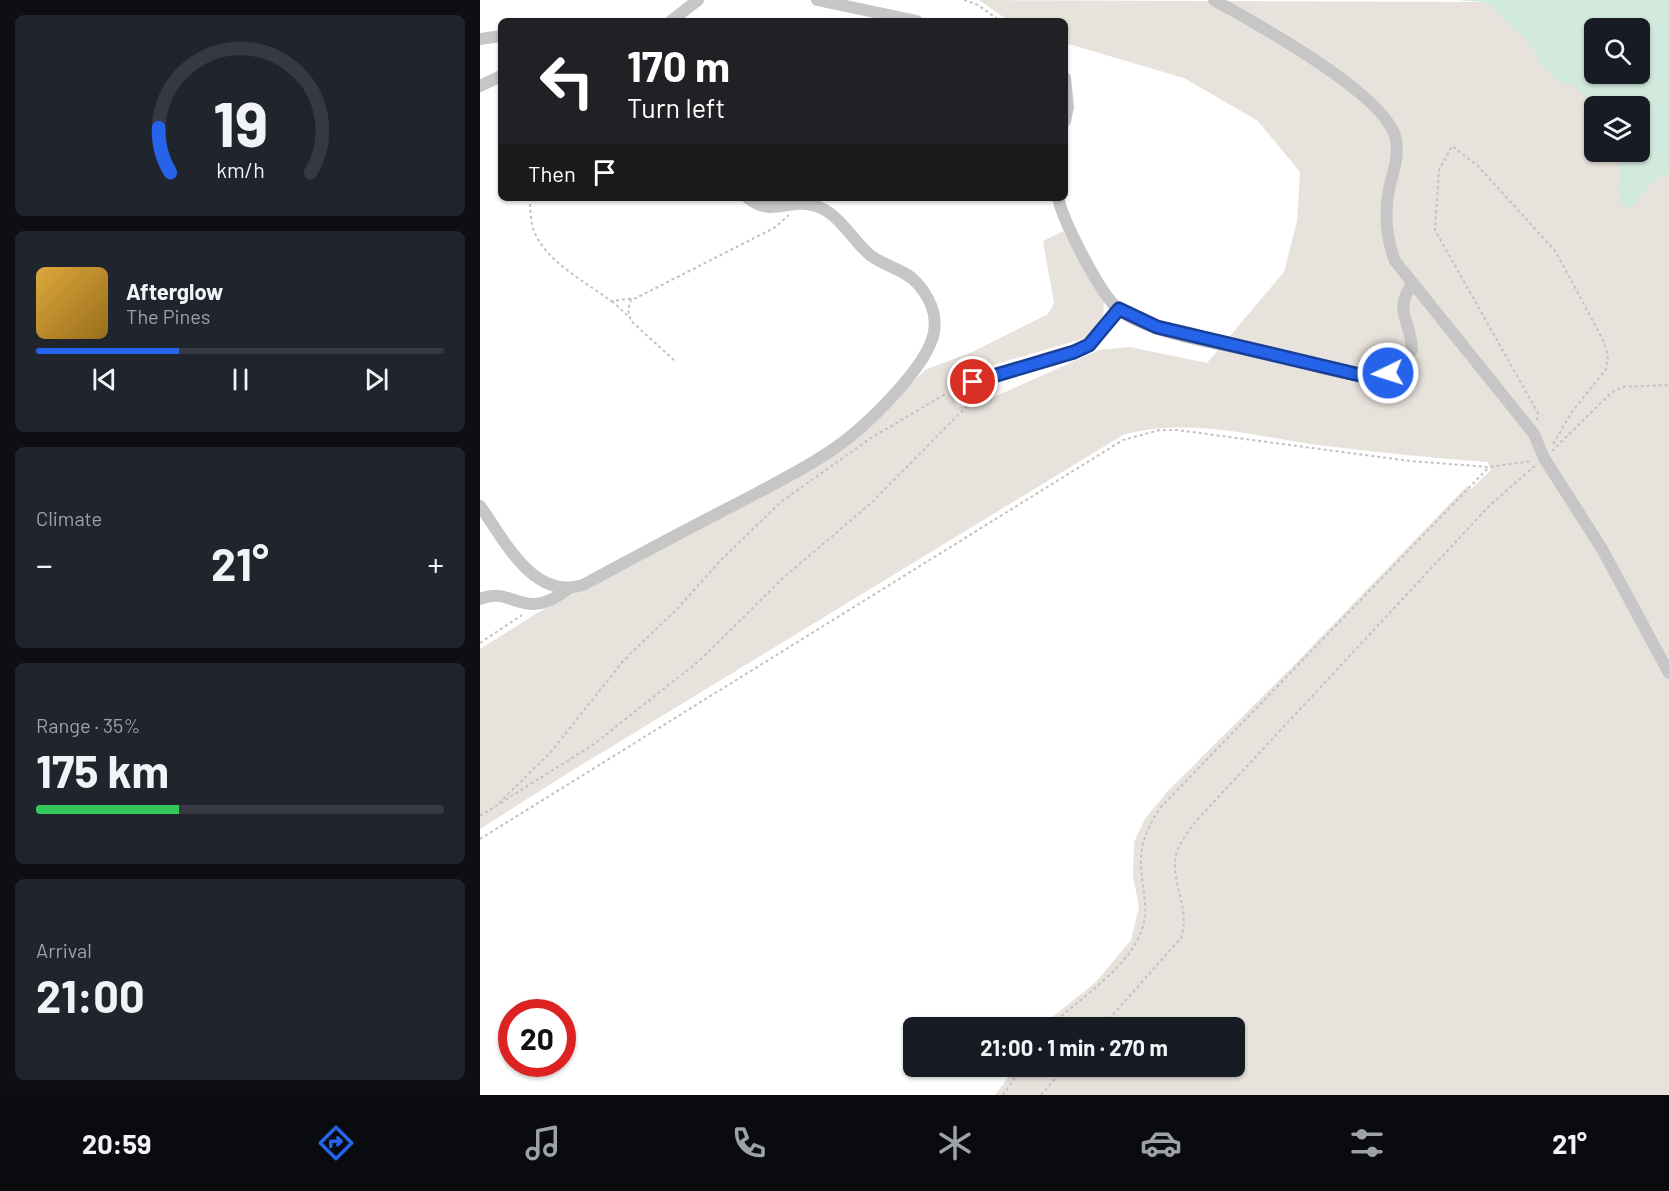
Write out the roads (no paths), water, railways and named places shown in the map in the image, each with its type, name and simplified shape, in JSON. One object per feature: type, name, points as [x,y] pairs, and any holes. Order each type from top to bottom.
[{"type":"lane","points":[[675,18],[698,0]]},
{"type":"lane","points":[[817,0],[903,18]]},
{"type":"lane","points":[[1214,0],[1256,23],[1357,90],[1387,117],[1396,139],[1396,170],[1389,188],[1386,218],[1388,241],[1395,261],[1534,434],[1544,458],[1602,549],[1669,673]]},
{"type":"lane","points":[[480,39],[498,36]]},
{"type":"lane","points":[[480,86],[498,77]]},
{"type":"lane","points":[[752,201],[770,209],[790,201]]},
{"type":"lane","points":[[480,599],[506,596],[532,604],[550,601],[833,449],[872,417],[906,381],[929,348],[934,331],[933,311],[915,281],[870,255],[819,207],[797,201]]},
{"type":"lane","points":[[1059,201],[1079,245],[1109,297],[1119,309],[1157,327],[1375,377],[1396,369],[1412,350],[1403,311],[1403,297],[1412,284]]},
{"type":"lane","points":[[957,388],[1074,352],[1089,345],[1119,309]]},
{"type":"lane","points":[[480,506],[528,570],[548,585],[569,589]]}]
